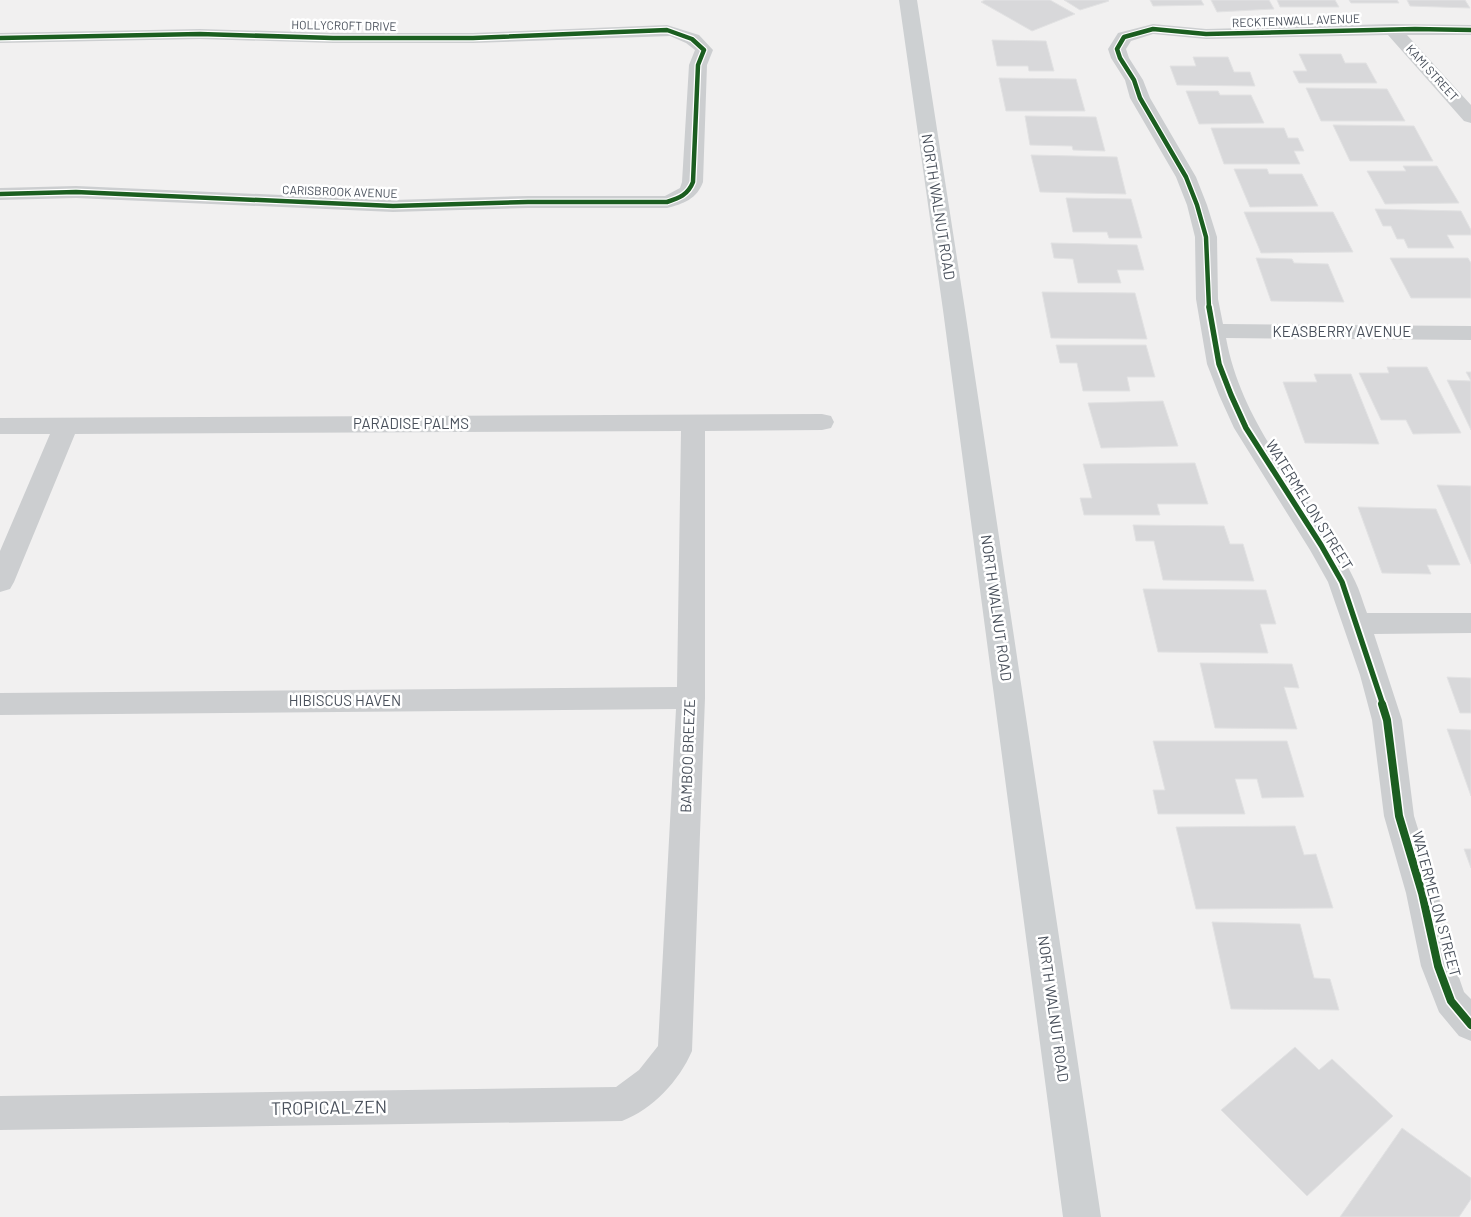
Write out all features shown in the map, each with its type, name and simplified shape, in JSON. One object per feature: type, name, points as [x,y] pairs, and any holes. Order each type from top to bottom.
[{"type":"street","name":"NORTH WALNUT ROAD","points":[[908,0],[954,310],[1082,1217]]},
{"type":"street","name":"RECKTENWALL AVENUE","points":[[1124,37],[1153,29],[1206,34],[1392,29],[1471,30]]},
{"type":"street","name":"KAMI STREET","points":[[1392,29],[1471,117]]},
{"type":"street","name":"HOLLYCROFT DRIVE","points":[[0,38],[200,34],[333,38],[463,38],[667,30],[687,36],[700,43],[704,50],[698,65],[693,160],[694,176],[692,187],[678,199]]},
{"type":"street","name":"WATERMELON STREET","points":[[1124,37],[1117,49],[1120,58],[1134,80],[1140,98],[1186,176],[1197,205],[1206,237],[1207,299],[1219,364],[1246,428],[1321,545],[1342,582],[1374,675],[1387,720],[1399,816],[1422,893],[1438,966],[1451,1001],[1471,1025]]},
{"type":"street","name":"CARISBROOK AVENUE","points":[[0,194],[85,193],[392,206],[528,202],[654,203],[678,199]]},
{"type":"street","name":"KEASBERRY AVENUE","points":[[1213,331],[1471,332]]},
{"type":"street","name":"PARADISE PALMS","points":[[0,426],[822,422]]},
{"type":"street","name":"BAMBOO BREEZE","points":[[651,1082],[675,1051],[690,698],[693,423]]},
{"type":"street","points":[[0,582],[66,426]]},
{"type":"street","points":[[1356,624],[1471,623]]},
{"type":"street","name":"HIBISCUS HAVEN","points":[[0,704],[690,698]]},
{"type":"street","name":"TROPICAL ZEN","points":[[0,1113],[622,1104],[651,1082]]},
{"type":"building","points":[[985,0],[1050,0],[1075,14],[1032,31],[981,2]]},
{"type":"building","points":[[1064,0],[1108,0],[1109,1],[1080,10]]},
{"type":"building","points":[[1150,0],[1201,0],[1204,5],[1153,6]]},
{"type":"building","points":[[1211,0],[1269,0],[1274,9],[1217,12]]},
{"type":"building","points":[[1277,0],[1335,0],[1339,7],[1280,7]]},
{"type":"building","points":[[1349,0],[1397,0],[1399,3],[1351,3]]},
{"type":"building","points":[[1407,0],[1465,0],[1470,8],[1410,6]]},
{"type":"building","points":[[992,40],[1046,41],[1054,71],[1029,71],[1028,66],[997,66]]},
{"type":"building","points":[[1299,54],[1341,54],[1345,63],[1366,63],[1377,83],[1299,83],[1293,71],[1307,71]]},
{"type":"building","points":[[1193,57],[1228,57],[1234,72],[1250,72],[1255,86],[1177,85],[1170,66],[1196,66]]},
{"type":"building","points":[[999,78],[1076,79],[1085,111],[1006,111]]},
{"type":"building","points":[[1306,88],[1387,89],[1405,121],[1321,121]]},
{"type":"building","points":[[1186,91],[1218,91],[1220,95],[1251,95],[1264,123],[1199,124]]},
{"type":"building","points":[[1025,116],[1096,117],[1105,151],[1073,150],[1072,146],[1030,145]]},
{"type":"building","points":[[1333,125],[1414,126],[1433,161],[1350,161]]},
{"type":"building","points":[[1211,128],[1284,128],[1288,138],[1298,138],[1304,151],[1294,151],[1300,164],[1224,164]]},
{"type":"building","points":[[1031,155],[1117,157],[1126,194],[1040,192]]},
{"type":"building","points":[[1403,166],[1437,166],[1459,203],[1385,204],[1367,171],[1406,171]]},
{"type":"building","points":[[1234,169],[1267,169],[1269,174],[1302,174],[1318,206],[1250,207]]},
{"type":"building","points":[[1066,198],[1131,199],[1142,238],[1109,238],[1107,232],[1073,232]]},
{"type":"building","points":[[1375,209],[1461,211],[1471,230],[1471,235],[1447,235],[1454,248],[1408,248],[1404,239],[1397,239],[1391,226],[1383,226]]},
{"type":"building","points":[[1244,212],[1333,212],[1353,252],[1261,253]]},
{"type":"building","points":[[1051,243],[1137,245],[1144,270],[1117,270],[1121,283],[1078,283],[1073,259],[1054,258]]},
{"type":"building","points":[[1256,258],[1292,259],[1294,263],[1328,264],[1344,302],[1271,301]]},
{"type":"building","points":[[1390,258],[1468,258],[1471,263],[1471,298],[1411,298]]},
{"type":"building","points":[[1042,292],[1135,293],[1147,339],[1051,338]]},
{"type":"building","points":[[1056,345],[1146,345],[1155,377],[1127,377],[1130,391],[1083,391],[1077,363],[1060,363]]},
{"type":"building","points":[[1387,367],[1427,367],[1461,433],[1413,434],[1406,420],[1381,420],[1359,373],[1389,373]]},
{"type":"building","points":[[1466,372],[1471,372],[1471,381]]},
{"type":"building","points":[[1314,374],[1351,374],[1379,444],[1305,443],[1283,382],[1317,382]]},
{"type":"building","points":[[1447,380],[1471,381],[1471,430]]},
{"type":"building","points":[[1163,401],[1178,446],[1101,448],[1088,403]]},
{"type":"building","points":[[1195,463],[1208,504],[1157,504],[1160,515],[1084,515],[1080,498],[1092,498],[1083,464]]},
{"type":"building","points":[[1437,485],[1471,486],[1471,564]]},
{"type":"building","points":[[1358,507],[1436,509],[1460,565],[1427,565],[1431,574],[1382,573]]},
{"type":"building","points":[[1133,525],[1224,526],[1230,544],[1243,544],[1254,581],[1163,580],[1154,541],[1136,541]]},
{"type":"building","points":[[1143,589],[1266,590],[1276,624],[1260,624],[1268,653],[1158,652]]},
{"type":"building","points":[[1200,663],[1292,664],[1299,688],[1284,687],[1297,729],[1215,728]]},
{"type":"building","points":[[1447,677],[1471,678],[1471,713],[1460,713]]},
{"type":"building","points":[[1447,729],[1471,730],[1471,796]]},
{"type":"building","points":[[1153,741],[1287,741],[1304,797],[1262,798],[1257,779],[1235,779],[1245,814],[1158,814],[1153,790],[1165,790]]},
{"type":"building","points":[[1295,826],[1304,855],[1316,854],[1333,908],[1196,909],[1176,827]]},
{"type":"building","points":[[1464,849],[1471,849],[1471,868]]},
{"type":"building","points":[[1212,922],[1300,924],[1314,978],[1330,979],[1339,1010],[1231,1009]]},
{"type":"building","points":[[1295,1047],[1319,1070],[1332,1059],[1393,1116],[1307,1196],[1221,1110]]},
{"type":"building","points":[[1402,1128],[1471,1178],[1471,1199],[1459,1217],[1340,1217]]},
{"type":"cycle path","points":[[1471,30],[1415,29],[1206,34],[1153,29],[1124,37],[1117,49],[1120,58],[1134,80],[1140,98],[1186,177],[1197,205],[1206,237],[1207,299],[1219,364],[1231,395],[1246,428],[1321,545],[1342,582],[1374,675],[1387,720],[1399,816],[1422,893],[1438,966],[1451,1001],[1471,1025]]},
{"type":"cycle path","points":[[0,38],[200,34],[333,38],[473,38],[667,30],[683,34],[697,42],[704,50],[698,65],[693,182],[682,196],[667,202],[528,202],[393,206],[76,192],[0,194]]}]
